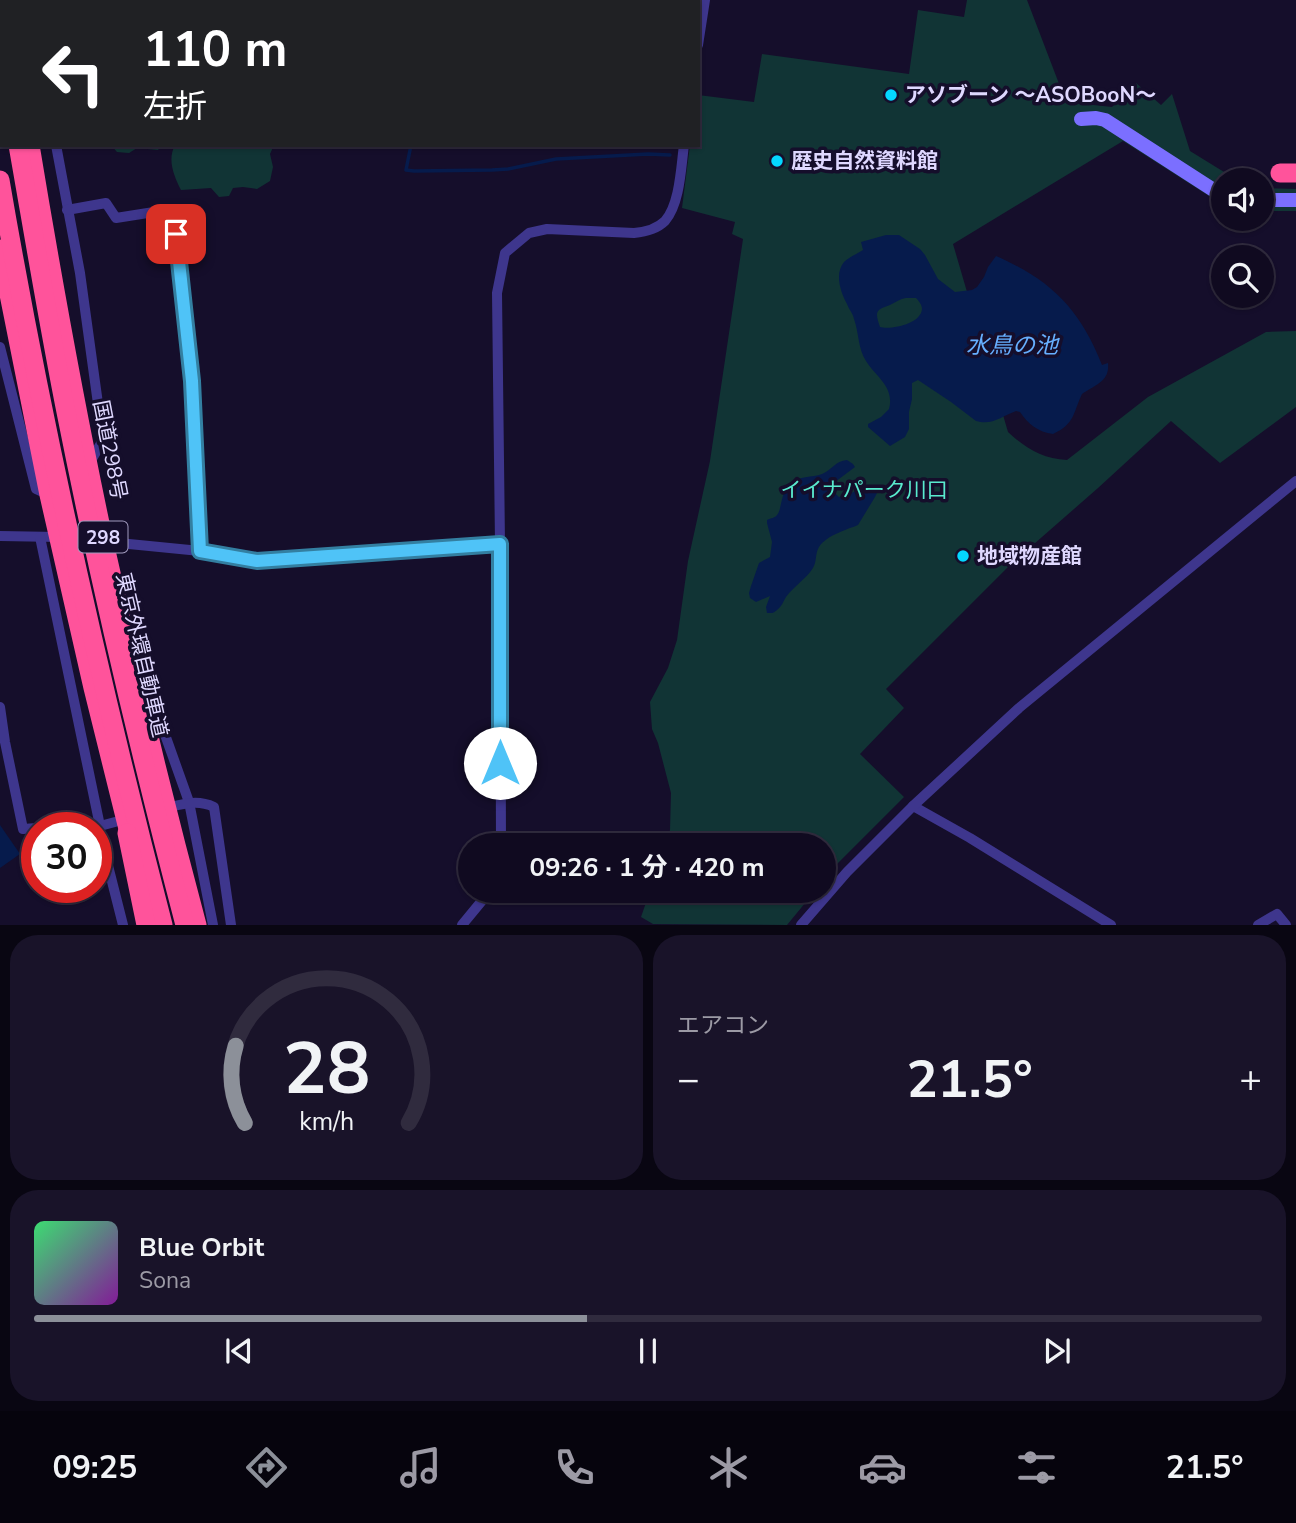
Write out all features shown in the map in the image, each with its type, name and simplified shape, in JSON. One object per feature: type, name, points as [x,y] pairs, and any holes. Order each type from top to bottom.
[{"type":"highway","name":"東京外環自動車道","points":[[18,147],[65,405],[100,577],[185,925]]},
{"type":"highway","name":"国道298号","points":[[30,147],[104,542],[167,811],[197,925]]},
{"type":"highway","points":[[38,147],[73,379]]},
{"type":"highway","points":[[0,180],[45,425],[105,695],[163,925]]},
{"type":"highway","name":"298","points":[[0,248],[49,495],[49,537],[96,701],[152,925]]},
{"type":"highway","points":[[0,263],[11,307]]},
{"type":"highway","points":[[105,695],[122,809],[146,925]]},
{"type":"street","points":[[700,31],[705,0]]},
{"type":"street","points":[[1081,120],[1105,120],[1211,188]]},
{"type":"street","points":[[56,147],[80,273],[103,440],[89,464]]},
{"type":"street","points":[[500,833],[497,293],[505,253],[529,233],[547,229],[634,233],[646,232],[657,226],[666,220],[675,201],[684,147]]},
{"type":"street","points":[[1274,200],[1296,200]]},
{"type":"street","points":[[68,210],[106,203],[116,218],[173,209],[192,381],[200,551]]},
{"type":"street","points":[[0,347],[36,489],[49,495]]},
{"type":"street","points":[[801,925],[847,872],[913,806],[1019,708],[1296,481]]},
{"type":"street","points":[[0,536],[49,537],[200,551],[257,561],[500,544]]},
{"type":"street","points":[[49,537],[97,812]]},
{"type":"street","points":[[117,597],[132,609],[152,698],[189,802],[213,925]]},
{"type":"street","points":[[0,707],[2,744],[21,821]]},
{"type":"street","points":[[171,807],[189,802],[214,807],[232,925]]},
{"type":"street","points":[[913,806],[1111,925]]},
{"type":"street","points":[[112,880],[123,925]]},
{"type":"street","points":[[462,925],[480,903]]},
{"type":"street","points":[[1258,925],[1277,914],[1286,925]]},
{"type":"green space","name":"イイナパーク川口","points":[[967,0],[1027,0],[1066,102],[1112,107],[1136,83],[1161,105],[1172,94],[1190,151],[1218,168],[1211,168],[1211,197],[1123,141],[953,244],[1008,432],[1035,452],[1067,460],[1148,397],[1266,332],[1296,331],[1296,407],[1220,463],[1171,421],[1010,565],[886,689],[904,708],[860,754],[904,797],[836,865],[836,833],[669,833],[671,793],[652,729],[650,702],[668,668],[677,640],[688,561],[710,461],[743,239],[732,234],[735,222],[682,208],[690,147],[700,147],[700,95],[754,102],[762,54],[909,74],[918,10],[964,17]]},
{"type":"green space","points":[[113,147],[160,147],[158,150],[137,148],[129,153],[117,152]]},
{"type":"green space","points":[[174,147],[273,147],[270,154],[273,167],[270,181],[257,189],[233,188],[229,196],[219,197],[211,188],[181,190],[174,174]]},
{"type":"green space","points":[[1274,188],[1296,189],[1296,211],[1274,211]]},
{"type":"green space","points":[[646,903],[805,903],[787,925],[653,924],[641,917]]},
{"type":"water","name":"水鳥の池","points":[[886,235],[899,235],[920,249],[938,279],[955,292],[977,287],[996,256],[1033,275],[1061,298],[1073,312],[1102,365],[1108,363],[1104,379],[1082,394],[1069,422],[1053,434],[1034,427],[1016,411],[992,421],[976,421],[918,380],[912,383],[909,429],[905,437],[890,446],[868,427],[868,424],[889,409],[889,394],[863,356],[853,317],[840,283],[841,267],[846,260],[863,250],[861,242]],"holes":[[[916,298],[922,309],[917,319],[898,327],[880,327],[877,315],[879,310],[902,299]]]},
{"type":"water","points":[[847,460],[855,467],[835,482],[836,494],[839,497],[873,486],[877,493],[875,497],[858,525],[837,533],[822,543],[810,572],[789,593],[779,608],[773,613],[767,613],[770,596],[756,602],[750,598],[749,593],[759,563],[770,557],[772,542],[767,520],[777,515],[784,492],[794,481],[822,474],[839,462]]},
{"type":"water","points":[[0,825],[20,854],[0,868]]},
{"type":"waterway","points":[[411,147],[406,170],[414,171],[492,170],[556,159],[670,155]]},
{"type":"place","name":"アソブーン ～ASOBooN～","points":[[891,95]]},
{"type":"place","name":"歴史自然資料館","points":[[777,161]]},
{"type":"place","name":"地域物産館","points":[[963,556]]},
{"type":"route","points":[[176,234],[192,381],[200,551],[257,561],[500,544],[500,763]]}]
